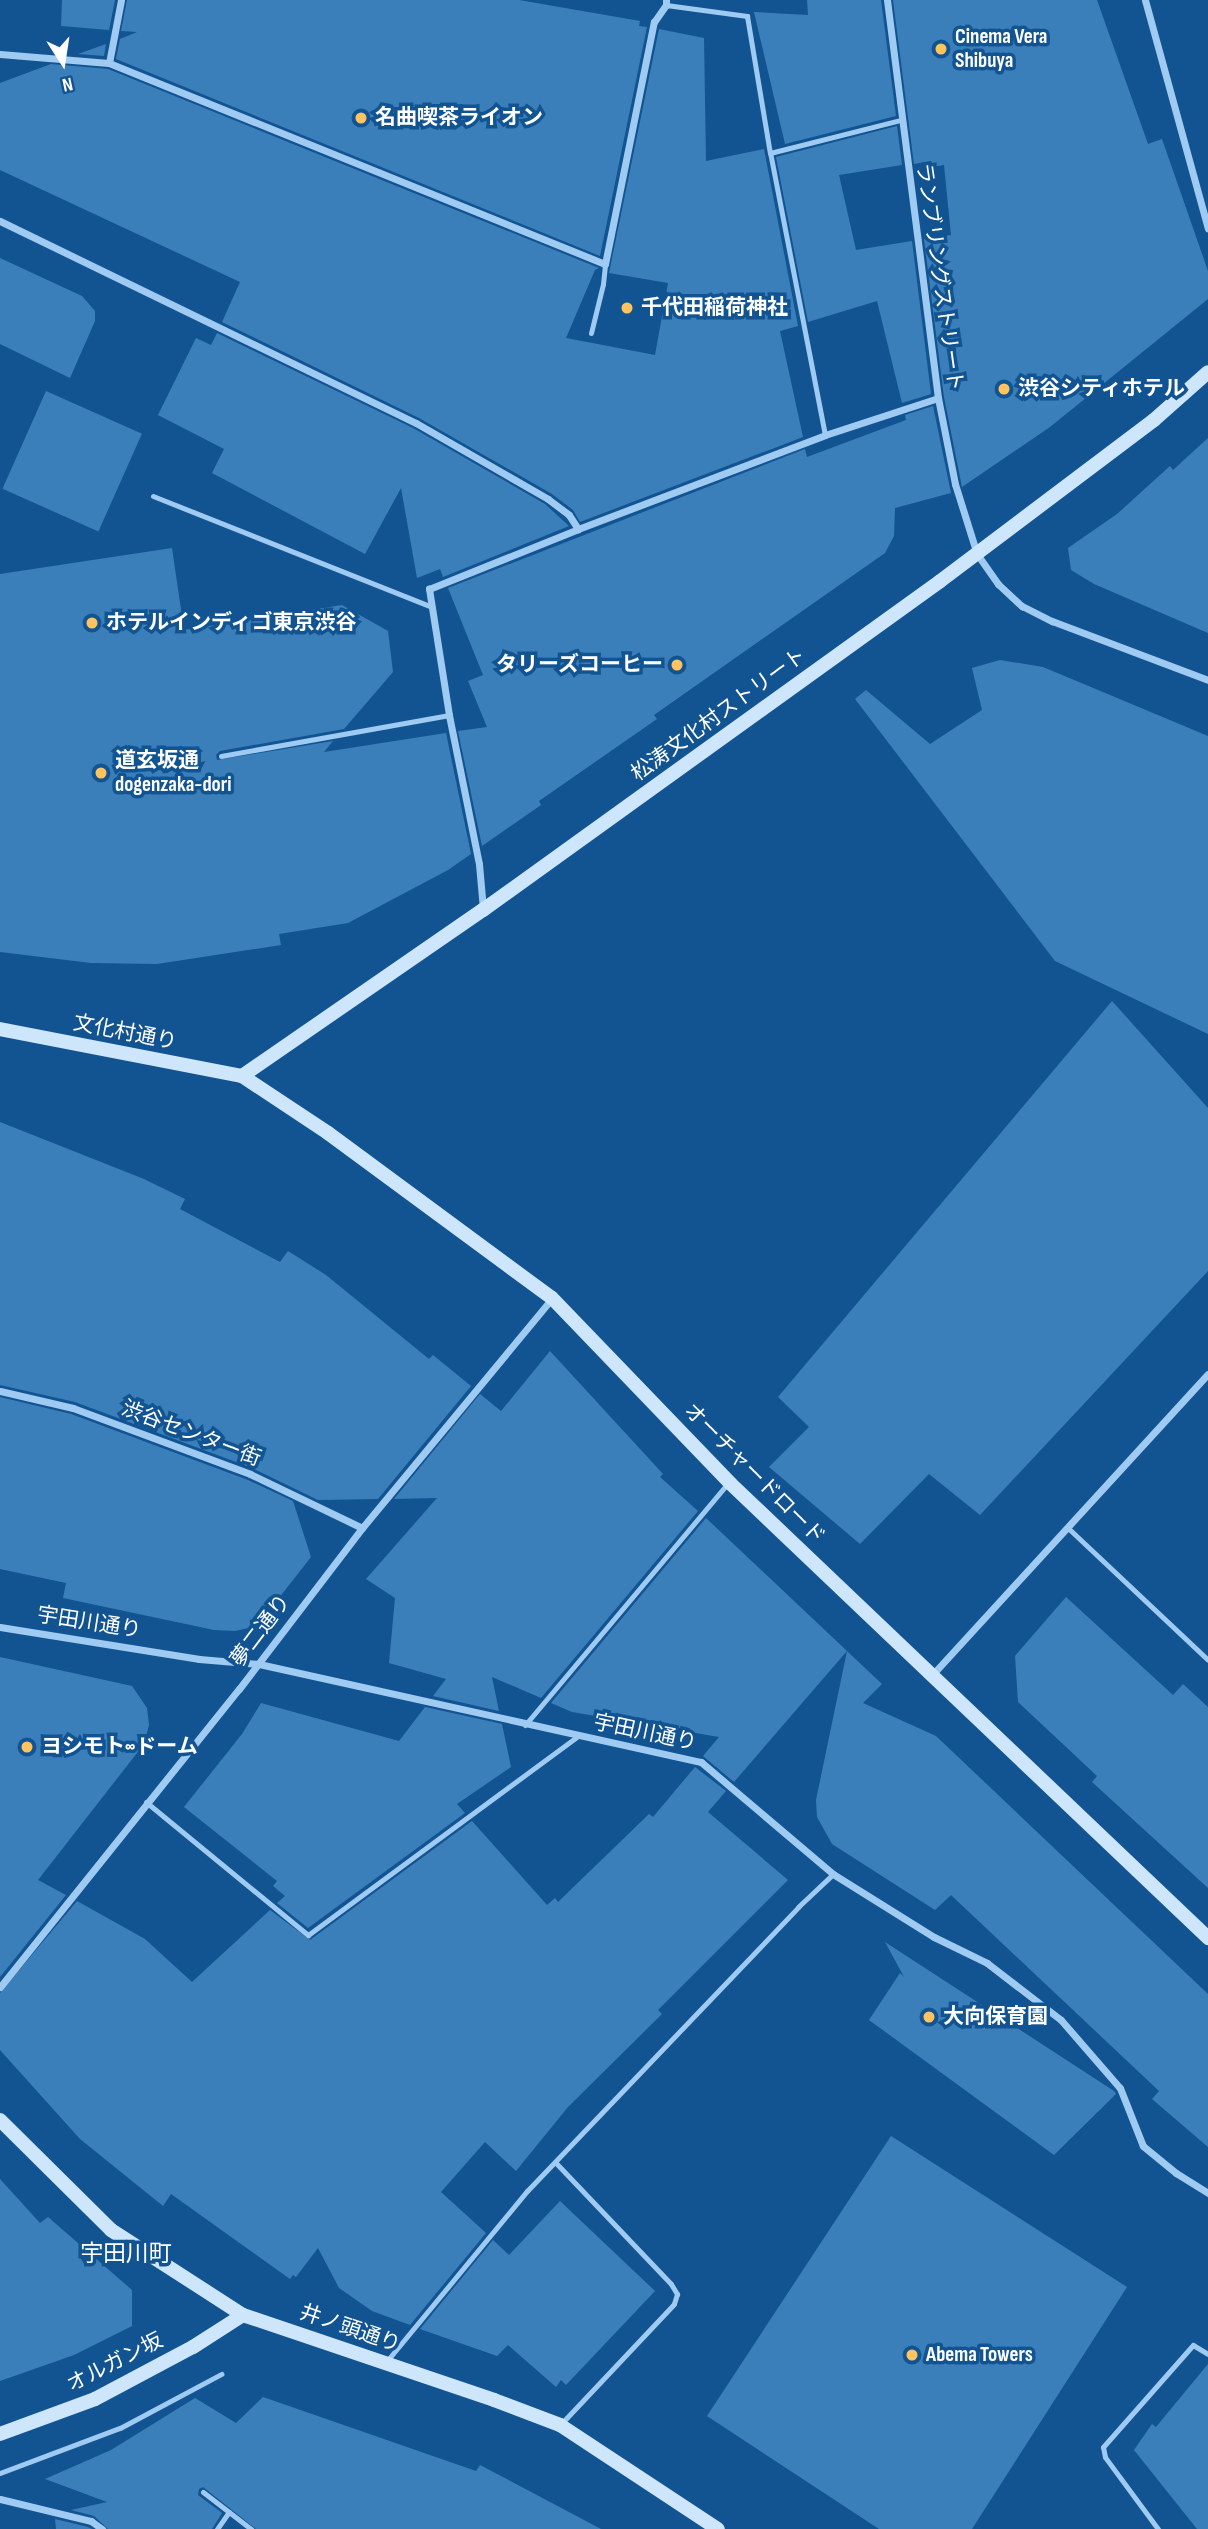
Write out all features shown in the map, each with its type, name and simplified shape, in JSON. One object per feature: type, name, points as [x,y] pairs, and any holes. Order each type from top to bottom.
[{"type":"street","points":[[109,63],[121,0]]},
{"type":"street","name":"ランブリングストリート","points":[[887,0],[900,120],[938,398],[954,484],[977,554],[998,584],[1022,606],[1052,621],[1208,680]]},
{"type":"street","points":[[1144,0],[1208,228]]},
{"type":"street","points":[[0,54],[109,63],[605,264],[654,22],[666,2]]},
{"type":"street","points":[[0,221],[416,423],[548,499],[569,515],[578,528]]},
{"type":"street","name":"松涛文化村ストリート","points":[[242,1076],[484,910],[977,554],[1154,419],[1208,372]]},
{"type":"street","points":[[484,910],[479,864],[449,715],[429,589],[578,528],[825,435],[938,398]]},
{"type":"street","name":"文化村通り","points":[[0,1029],[242,1076]]},
{"type":"street","name":"オーチャードロード","points":[[242,1076],[328,1133],[552,1298],[729,1482],[1208,1938]]},
{"type":"street","name":"夢二通り","points":[[0,1987],[258,1664],[362,1528],[552,1298]]},
{"type":"street","points":[[932,1675],[1208,1374]]},
{"type":"street","name":"渋谷センター街","points":[[0,1391],[73,1408],[250,1474],[362,1528]]},
{"type":"street","name":"宇田川通り","points":[[0,1627],[199,1659],[258,1664],[701,1762],[833,1874],[934,1937],[987,1963],[1061,2020],[1120,2088],[1143,2146],[1176,2173],[1208,2193]]},
{"type":"street","name":"井ノ頭通り","points":[[0,2120],[111,2230],[243,2315],[560,2425],[718,2529]]},
{"type":"street","name":"オルガン坂","points":[[0,2434],[104,2395],[243,2315]]},
{"type":"street","points":[[0,2499],[92,2521],[102,2529]]},
{"type":"lane","points":[[666,2],[747,16],[770,153],[825,435]]},
{"type":"lane","points":[[770,153],[900,120]]},
{"type":"lane","points":[[591,333],[605,264]]},
{"type":"lane","points":[[153,496],[432,607]]},
{"type":"lane","points":[[221,756],[449,715]]},
{"type":"lane","points":[[525,1725],[729,1482]]},
{"type":"lane","points":[[1068,1528],[1208,1660]]},
{"type":"lane","points":[[146,1802],[308,1935],[578,1736]]},
{"type":"lane","points":[[385,2363],[527,2191],[798,1907],[833,1874]]},
{"type":"lane","points":[[555,2162],[671,2284],[677,2294],[674,2304],[560,2425]]},
{"type":"lane","points":[[1158,2529],[1105,2457],[1103,2447],[1193,2345],[1208,2354]]},
{"type":"lane","points":[[0,2473],[120,2428],[221,2374]]},
{"type":"lane","points":[[203,2491],[251,2529]]},
{"type":"lane","points":[[217,2529],[229,2512]]},
{"type":"building","points":[[62,0],[115,0],[109,30],[61,26]]},
{"type":"building","points":[[127,0],[519,0],[640,21],[639,26],[647,27],[600,256],[116,59],[120,39],[137,32],[121,31]]},
{"type":"building","points":[[807,0],[881,0],[896,116],[785,144],[754,12],[808,15]]},
{"type":"building","points":[[893,0],[1097,0],[1148,144],[1162,139],[1208,271],[1208,299],[1050,427],[962,487],[944,397],[924,239],[951,235],[944,165],[932,167],[931,161],[914,164]]},
{"type":"building","points":[[659,29],[704,38],[706,161],[764,149],[798,326],[780,331],[803,437],[580,522],[573,510],[552,494],[419,418],[222,322],[240,282],[0,170],[0,83],[51,64],[108,69],[599,268],[595,270],[566,338],[655,355],[668,283],[609,273]]},
{"type":"building","points":[[106,44],[104,56],[78,54]]},
{"type":"building","points":[[897,126],[902,165],[839,175],[856,250],[912,241],[931,394],[902,403],[877,301],[808,322],[776,157]]},
{"type":"building","points":[[0,258],[82,296],[95,311],[95,321],[70,378],[0,344]]},
{"type":"building","points":[[217,333],[413,428],[545,504],[569,526],[443,577],[440,569],[417,578],[401,488],[365,554],[212,473],[224,449],[158,415],[196,338],[211,345]]},
{"type":"building","points":[[46,391],[142,434],[98,531],[2,489]]},
{"type":"building","points":[[933,406],[951,493],[895,508],[894,536],[885,553],[654,715],[657,719],[539,801],[541,805],[482,846],[458,731],[487,727],[468,681],[483,675],[448,588],[805,449],[807,457],[906,420],[905,415]]},
{"type":"building","points":[[1208,438],[1208,633],[1094,584],[1071,570],[1068,548],[1117,514],[1170,466],[1173,470]]},
{"type":"building","points":[[172,548],[184,630],[342,605],[388,631],[393,672],[344,729],[220,751],[216,755],[217,760],[333,741],[324,752],[446,733],[471,854],[448,870],[348,923],[279,934],[281,945],[157,964],[91,963],[0,952],[0,574]]},
{"type":"building","points":[[1000,660],[1043,667],[1208,736],[1208,1034],[1055,961],[855,699],[866,690],[930,744],[982,710],[972,668]]},
{"type":"building","points":[[1112,1001],[1208,1108],[1208,1271],[980,1515],[929,1474],[860,1544],[769,1467],[809,1427],[778,1397]]},
{"type":"building","points":[[0,1122],[144,1179],[185,1199],[180,1209],[280,1262],[288,1251],[326,1275],[429,1359],[433,1355],[471,1386],[378,1499],[318,1500],[252,1468],[75,1402],[0,1385]]},
{"type":"building","points":[[550,1351],[663,1474],[660,1477],[698,1511],[541,1698],[492,1677],[499,1711],[433,1696],[446,1679],[389,1663],[395,1598],[366,1579],[437,1498],[394,1499],[480,1394],[501,1411]]},
{"type":"building","points":[[0,1397],[71,1414],[248,1480],[293,1501],[311,1557],[264,1617],[253,1627],[235,1631],[214,1630],[63,1598],[66,1583],[0,1569]]},
{"type":"building","points":[[706,1518],[847,1651],[734,1782],[703,1756],[719,1737],[572,1712],[551,1703]]},
{"type":"building","points":[[1066,1597],[1173,1695],[1183,1684],[1208,1707],[1208,1888],[1092,1782],[1097,1776],[1018,1702],[1015,1656]]},
{"type":"building","points":[[847,1651],[882,1684],[863,1703],[936,1736],[1208,1994],[1208,2147],[1152,2099],[1159,2091],[951,1895],[935,1910],[832,1844],[817,1817],[816,1800]]},
{"type":"building","points":[[0,1657],[132,1686],[147,1708],[149,1725],[144,1744],[38,1880],[66,1895],[0,1977]]},
{"type":"building","points":[[261,1703],[399,1741],[425,1707],[502,1724],[511,1767],[457,1804],[465,1813],[308,1928],[277,1903],[285,1896],[273,1886],[277,1881],[184,1807],[242,1734]]},
{"type":"building","points":[[695,1767],[726,1791],[708,1812],[788,1880],[658,2010],[662,2014],[568,2107],[516,2171],[485,2142],[441,2192],[486,2233],[410,2325],[372,2311],[339,2288],[318,2248],[296,2277],[293,2275],[290,2279],[171,2194],[163,2206],[80,2139],[0,2050],[0,1993],[77,1901],[145,1939],[192,1982],[270,1910],[310,1940],[472,1821],[547,1905],[555,1898],[558,1902],[649,1814],[653,1817]]},
{"type":"building","points":[[885,1942],[1116,2094],[1054,2155],[869,2020],[900,1973],[904,1977]]},
{"type":"building","name":"Abema Towers","points":[[891,2136],[1127,2287],[972,2529],[879,2529],[707,2416]]},
{"type":"building","points":[[0,2179],[40,2223],[48,2217],[132,2290],[132,2326],[74,2355],[0,2381]]},
{"type":"building","points":[[560,2201],[655,2291],[566,2385],[561,2380],[556,2387],[508,2345],[497,2356],[420,2329],[493,2240],[509,2255]]},
{"type":"building","points":[[1208,2364],[1208,2529],[1197,2529],[1134,2450],[1152,2424],[1156,2427]]},
{"type":"building","points":[[263,2397],[476,2471],[480,2465],[601,2529],[256,2529],[203,2487],[199,2489],[198,2495],[222,2513],[212,2529],[108,2529],[94,2516],[71,2510],[107,2502],[45,2479],[111,2450],[195,2398],[236,2423]]},
{"type":"building","points":[[55,2519],[88,2527],[92,2529],[56,2529]]},
{"type":"place","name":"Cinema Vera Shibuya","points":[[941,49]]},
{"type":"place","name":"名曲喫茶ライオン","points":[[361,118]]},
{"type":"place","name":"千代田稲荷神社","points":[[627,308]]},
{"type":"place","name":"渋谷シティホテル","points":[[1004,389]]},
{"type":"place","name":"ホテルインディゴ東京渋谷","points":[[92,623]]},
{"type":"place","name":"タリーズコーヒー","points":[[677,665]]},
{"type":"place","name":"道玄坂通 dogenzaka-dori","points":[[101,773]]},
{"type":"place","name":"ヨシモト∞ドーム","points":[[27,1747]]},
{"type":"place","name":"大向保育園","points":[[929,2017]]},
{"type":"place","name":"Abema Towers","points":[[912,2355]]},
{"type":"district","name":"宇田川町","points":[[126,2254]]}]
